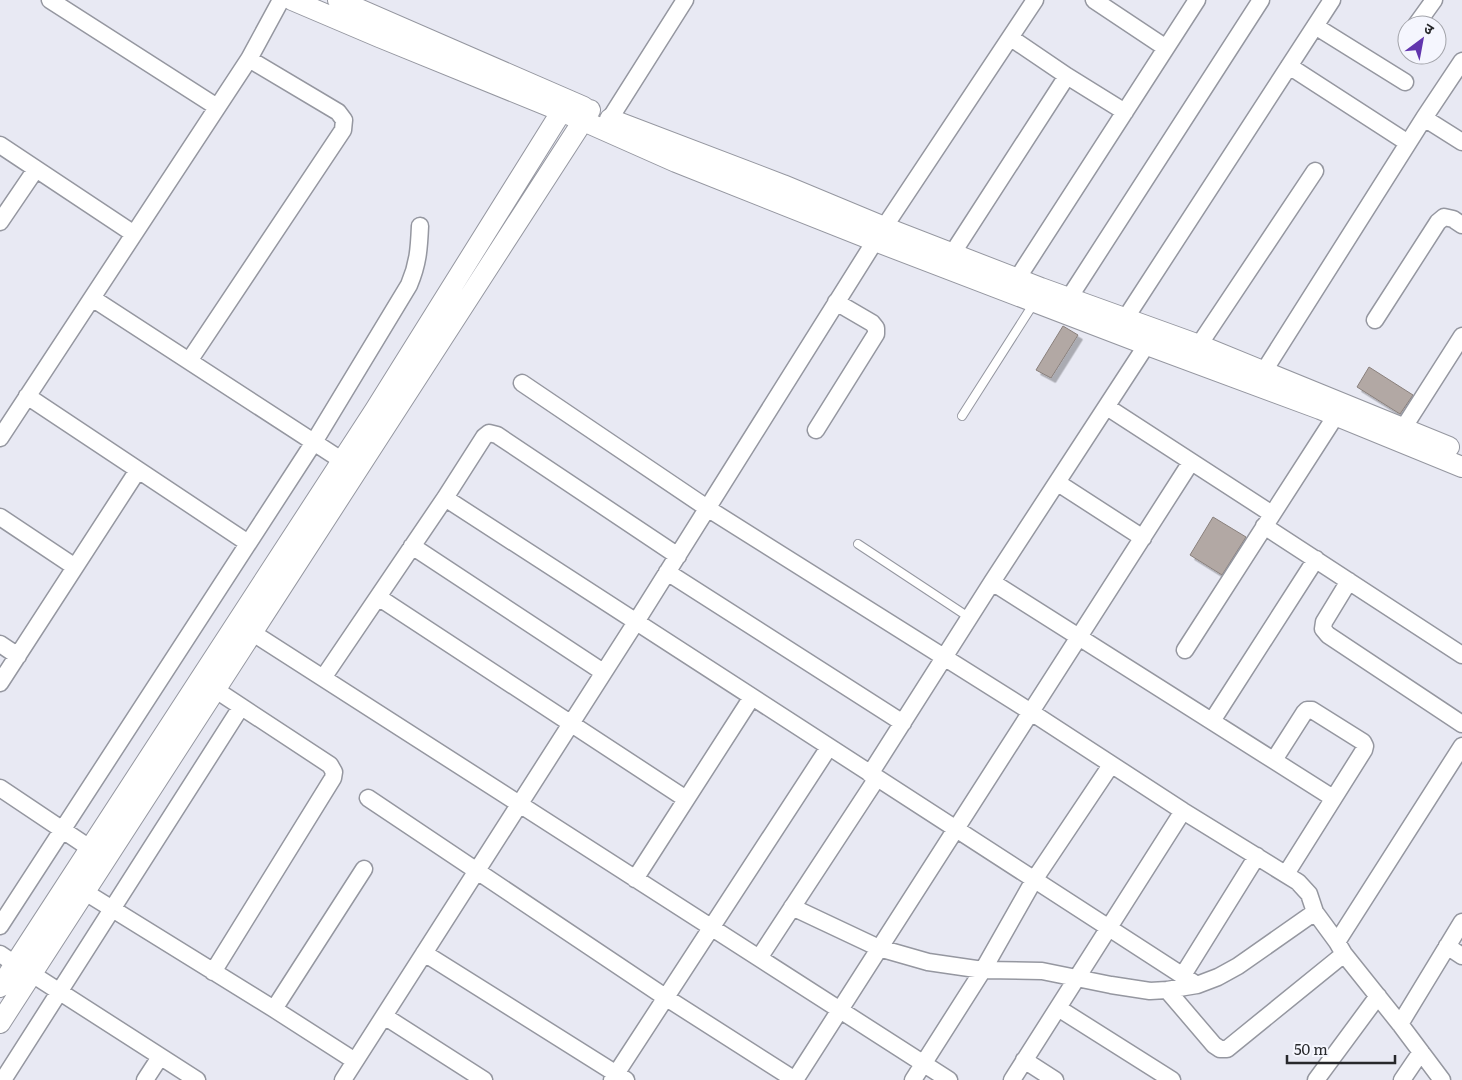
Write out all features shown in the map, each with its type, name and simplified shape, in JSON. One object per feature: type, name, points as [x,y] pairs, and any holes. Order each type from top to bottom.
[{"type":"street","points":[[50,0],[217,107]]},
{"type":"street","points":[[0,438],[249,58],[281,0]]},
{"type":"street","points":[[292,0],[379,37],[565,105]]},
{"type":"street","points":[[338,0],[587,116],[783,186],[880,234],[1035,302],[1151,338],[1265,388],[1339,409]]},
{"type":"street","points":[[606,124],[685,0]]},
{"type":"street","points":[[343,1080],[678,556],[836,302],[1035,0]]},
{"type":"street","points":[[1094,0],[1166,48]]},
{"type":"street","points":[[1069,298],[1262,0]]},
{"type":"street","points":[[1125,319],[1332,0]]},
{"type":"street","points":[[1423,15],[1434,0]]},
{"type":"street","points":[[1018,279],[1166,48],[1193,1]]},
{"type":"street","points":[[1315,26],[1405,82]]},
{"type":"street","points":[[1011,38],[1125,112]]},
{"type":"street","points":[[188,361],[343,130],[344,120],[338,112],[249,58]]},
{"type":"street","points":[[1289,66],[1408,143]]},
{"type":"street","points":[[1264,371],[1424,118],[1460,68]]},
{"type":"street","points":[[952,254],[1067,76]]},
{"type":"street","points":[[0,987],[216,690],[253,633],[565,105]]},
{"type":"street","points":[[0,1023],[16,964],[85,892],[99,853],[350,466],[587,116]]},
{"type":"street","points":[[1424,118],[1462,142]]},
{"type":"street","points":[[0,145],[134,234]]},
{"type":"street","points":[[0,222],[36,168]]},
{"type":"street","points":[[1199,345],[1315,171]]},
{"type":"street","points":[[1375,320],[1438,222],[1444,217],[1462,225]]},
{"type":"street","points":[[0,926],[314,442],[409,285],[416,269],[420,226]]},
{"type":"street","points":[[880,234],[952,254],[1125,319],[1151,338],[1199,345],[1264,371],[1339,409],[1400,434],[1462,467]]},
{"type":"street","points":[[92,298],[350,466]]},
{"type":"street","points":[[816,430],[876,334],[876,328],[872,323],[836,302]]},
{"type":"street","points":[[1400,434],[1462,336]]},
{"type":"street","points":[[759,958],[992,582],[1151,338]]},
{"type":"street","points":[[522,383],[707,508],[1298,882],[1308,894],[1315,912],[1341,948],[1442,1080]]},
{"type":"street","points":[[27,396],[248,543]]},
{"type":"street","points":[[1107,407],[1191,462],[1316,559],[1462,654]]},
{"type":"street","points":[[1185,650],[1339,409]]},
{"type":"street","points":[[323,678],[484,437],[489,433],[497,435],[678,556]]},
{"type":"street","points":[[1400,434],[1462,452]]},
{"type":"street","points":[[368,798],[666,997],[795,1080],[1191,462]]},
{"type":"street","points":[[0,683],[138,470]]},
{"type":"street","points":[[1058,483],[1143,538]]},
{"type":"street","points":[[445,498],[955,830],[1183,975],[1197,986]]},
{"type":"street","points":[[0,518],[75,567]]},
{"type":"street","points":[[412,546],[603,672]]},
{"type":"street","points":[[1212,721],[1316,559]]},
{"type":"street","points":[[667,572],[903,723]]},
{"type":"street","points":[[1349,581],[1324,622],[1323,629],[1328,635],[1462,724]]},
{"type":"street","points":[[992,582],[1334,798]]},
{"type":"street","points":[[378,597],[686,800]]},
{"type":"street","points":[[253,633],[949,1080]]},
{"type":"street","points":[[0,644],[18,656]]},
{"type":"street","points":[[213,972],[328,787],[334,772],[330,765],[216,690]]},
{"type":"street","points":[[635,879],[752,697]]},
{"type":"street","points":[[3,1080],[241,707]]},
{"type":"street","points":[[1274,760],[1307,710],[1312,710],[1363,742],[1365,746],[1286,874]]},
{"type":"street","points":[[1167,990],[1214,1045],[1220,1049],[1227,1049],[1341,948],[1462,746]]},
{"type":"street","points":[[424,953],[618,1078],[666,997],[829,748]]},
{"type":"street","points":[[913,1080],[983,970],[1034,880],[1111,765]]},
{"type":"street","points":[[0,788],[99,853]]},
{"type":"street","points":[[1012,1080],[1183,811]]},
{"type":"street","points":[[1183,975],[1257,856]]},
{"type":"street","points":[[274,1009],[364,869]]},
{"type":"street","points":[[85,892],[355,1061]]},
{"type":"street","points":[[792,907],[879,948],[928,962],[983,970],[1042,971],[1150,991],[1197,986],[1218,978],[1315,912]]},
{"type":"street","points":[[1400,1024],[1462,922]]},
{"type":"street","points":[[1447,946],[1462,956]]},
{"type":"street","points":[[16,964],[197,1080]]},
{"type":"street","points":[[1316,1080],[1378,996]]},
{"type":"street","points":[[1058,1008],[1172,1080]]},
{"type":"street","points":[[384,1016],[484,1080]]},
{"type":"street","points":[[1402,1080],[1421,1052]]},
{"type":"street","points":[[145,1080],[160,1057]]},
{"type":"street","points":[[1024,1060],[1055,1080]]},
{"type":"lane","points":[[962,416],[1035,302]]},
{"type":"lane","points":[[858,544],[970,618]]},
{"type":"building","points":[[1063,326],[1078,335],[1051,378],[1036,370]]},
{"type":"building","points":[[1369,367],[1413,395],[1400,414],[1357,387]]},
{"type":"building","points":[[1213,517],[1246,537],[1222,575],[1190,555]]}]
